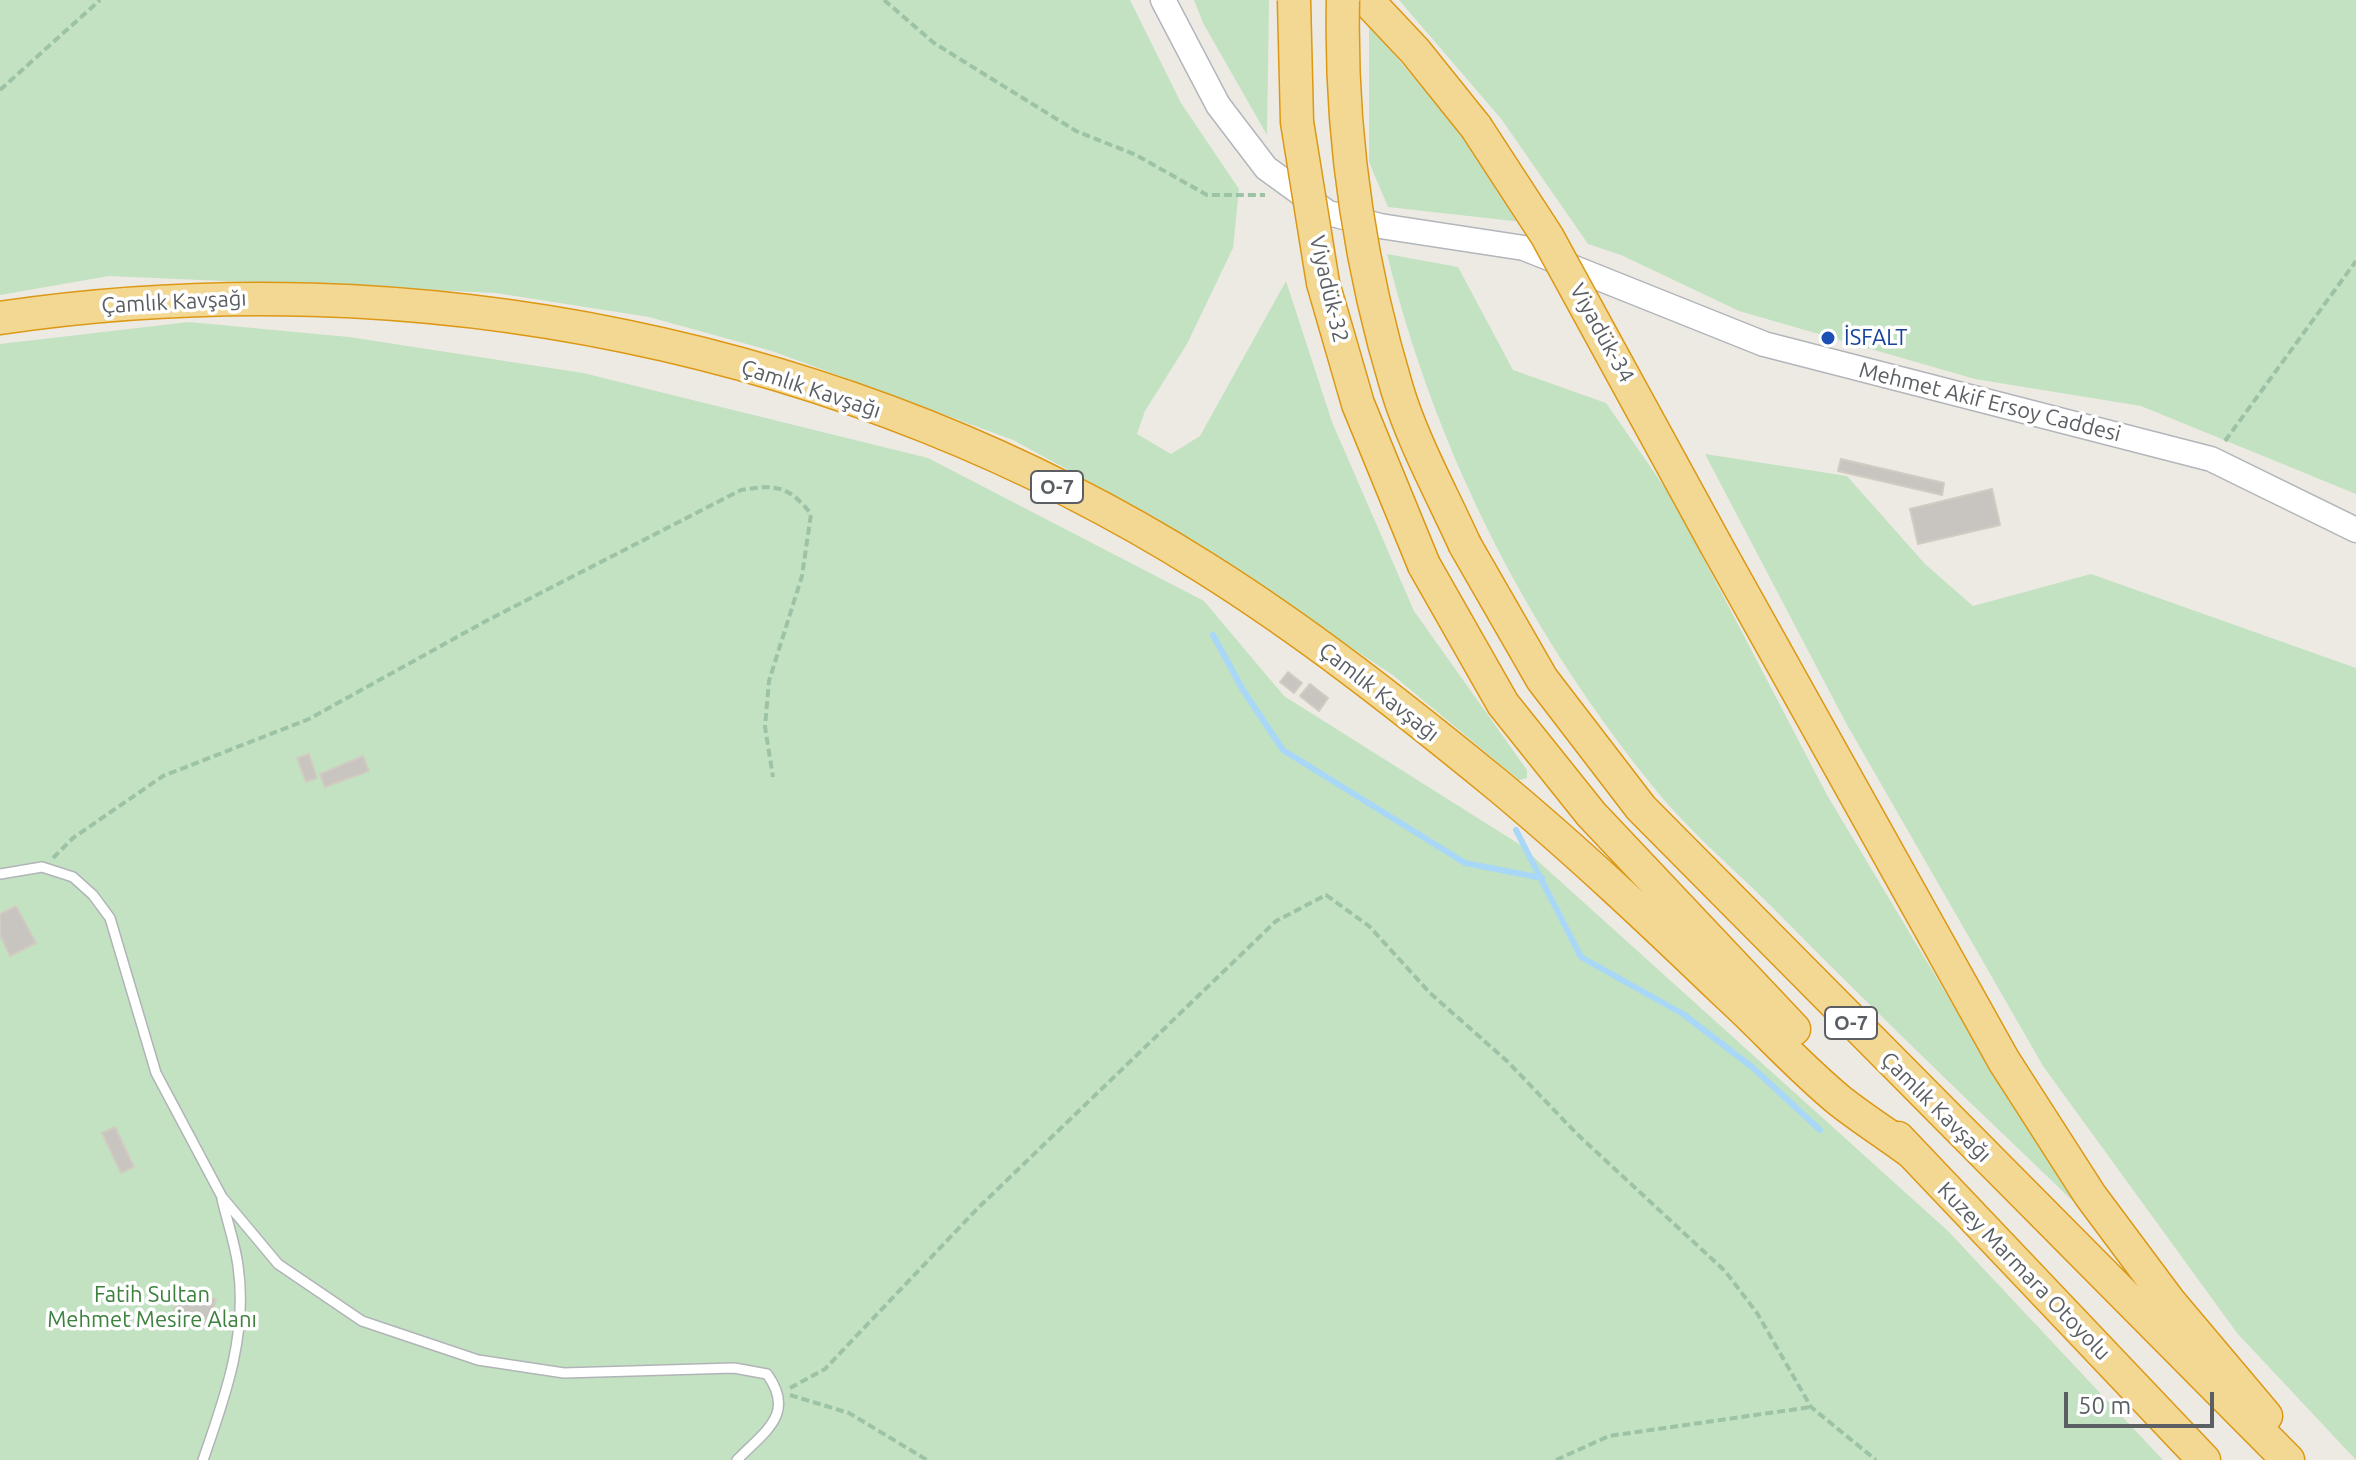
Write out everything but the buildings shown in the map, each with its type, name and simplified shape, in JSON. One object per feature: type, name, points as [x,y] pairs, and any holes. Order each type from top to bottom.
[{"type":"highway","name":"Viyadük-32","points":[[1294,0],[1297,122],[1323,283],[1358,404],[1424,565],[1503,704],[1591,814],[1911,1152]]},
{"type":"highway","name":"Viyadük-32","points":[[1343,0],[1342,64],[1351,180],[1367,271],[1397,392],[1465,545]]},
{"type":"highway","name":"Viyadük-34","points":[[1367,0],[1415,51],[1476,127],[1547,236],[2004,1061],[2125,1242],[2300,1460]]},
{"type":"highway","name":"Çamlık Kavşağı","points":[[0,318],[164,300],[269,297],[388,301],[507,314],[673,346],[866,404],[984,452],[1101,508],[1203,567],[1304,634],[1392,700],[1500,787],[1625,896],[1838,1099],[1911,1152]]},
{"type":"highway","name":"Çamlık Kavşağı","points":[[1465,545],[1542,679],[1641,808],[2288,1460]]},
{"type":"highway","name":"Kuzey Marmara Otoyolu","points":[[1911,1152],[2204,1460]]},
{"type":"main road","name":"Mehmet Akif Ersoy Caddesi","points":[[1163,0],[1218,105],[1266,168],[1328,213],[1380,226],[1524,248],[1764,344],[2211,459],[2356,530]]},
{"type":"lane","points":[[0,874],[42,867],[73,877],[110,918],[156,1073],[222,1197],[278,1264],[362,1321],[478,1360],[564,1373],[734,1368],[767,1374],[780,1392],[781,1407],[773,1421],[737,1460]]},
{"type":"lane","points":[[203,1460],[227,1391],[240,1333],[239,1266],[222,1197]]},
{"type":"path","points":[[0,90],[100,0]]},
{"type":"path","points":[[884,0],[934,43],[1023,101],[1076,131],[1136,155],[1207,195],[1238,198],[1269,195],[1287,185]]},
{"type":"path","points":[[2211,459],[2356,261]]},
{"type":"path","points":[[42,867],[73,838],[163,776],[309,719],[486,621],[741,490],[768,485],[795,494],[811,514],[802,576],[769,681],[765,727],[773,777]]},
{"type":"path","points":[[780,1392],[825,1369],[978,1208],[1276,921],[1326,895],[1369,926],[1430,993],[1507,1061],[1577,1134],[1725,1271],[1757,1313],[1811,1407],[1876,1460]]},
{"type":"path","points":[[780,1392],[849,1413],[927,1460]]},
{"type":"path","points":[[1556,1460],[1609,1436],[1811,1407]]},
{"type":"green space","points":[[0,0],[1130,0],[1181,103],[1239,189],[1233,248],[1187,344],[1145,411],[1137,434],[1171,454],[1200,436],[1286,281],[1332,422],[1414,611],[1527,770],[1527,778],[1519,780],[1394,676],[1153,516],[1013,440],[772,351],[649,317],[496,293],[109,276],[0,295]]},
{"type":"green space","points":[[1194,0],[1269,0],[1267,135],[1203,23]]},
{"type":"green space","points":[[1399,0],[2356,0],[2356,494],[2141,406],[1975,379],[1739,311],[1621,255],[1588,244],[1502,120]]},
{"type":"green space","points":[[1369,25],[1469,143],[1522,222],[1388,207],[1369,162]]},
{"type":"green space","points":[[1387,254],[1458,267],[1513,370],[1606,403],[1672,498],[1827,795],[1999,1082],[2107,1234],[1692,829],[1661,796],[1602,720],[1523,596],[1457,464],[1430,395]]},
{"type":"green space","name":"Fatih Sultan Mehmet Mesire Alanı","points":[[189,322],[349,337],[583,373],[928,458],[1204,601],[1284,696],[1519,844],[1948,1231],[2163,1460],[0,1460],[0,344]]},
{"type":"green space","points":[[1705,454],[1847,476],[1925,564],[1973,606],[2091,574],[2356,668],[2356,1460],[2237,1333],[2043,1066],[1846,723]]},
{"type":"waterway","points":[[1213,635],[1243,690],[1283,750],[1465,863],[1542,878]]},
{"type":"waterway","points":[[1516,830],[1581,957],[1683,1014],[1752,1067],[1820,1130]]},
{"type":"place","name":"İSFALT","points":[[1828,338]]}]
